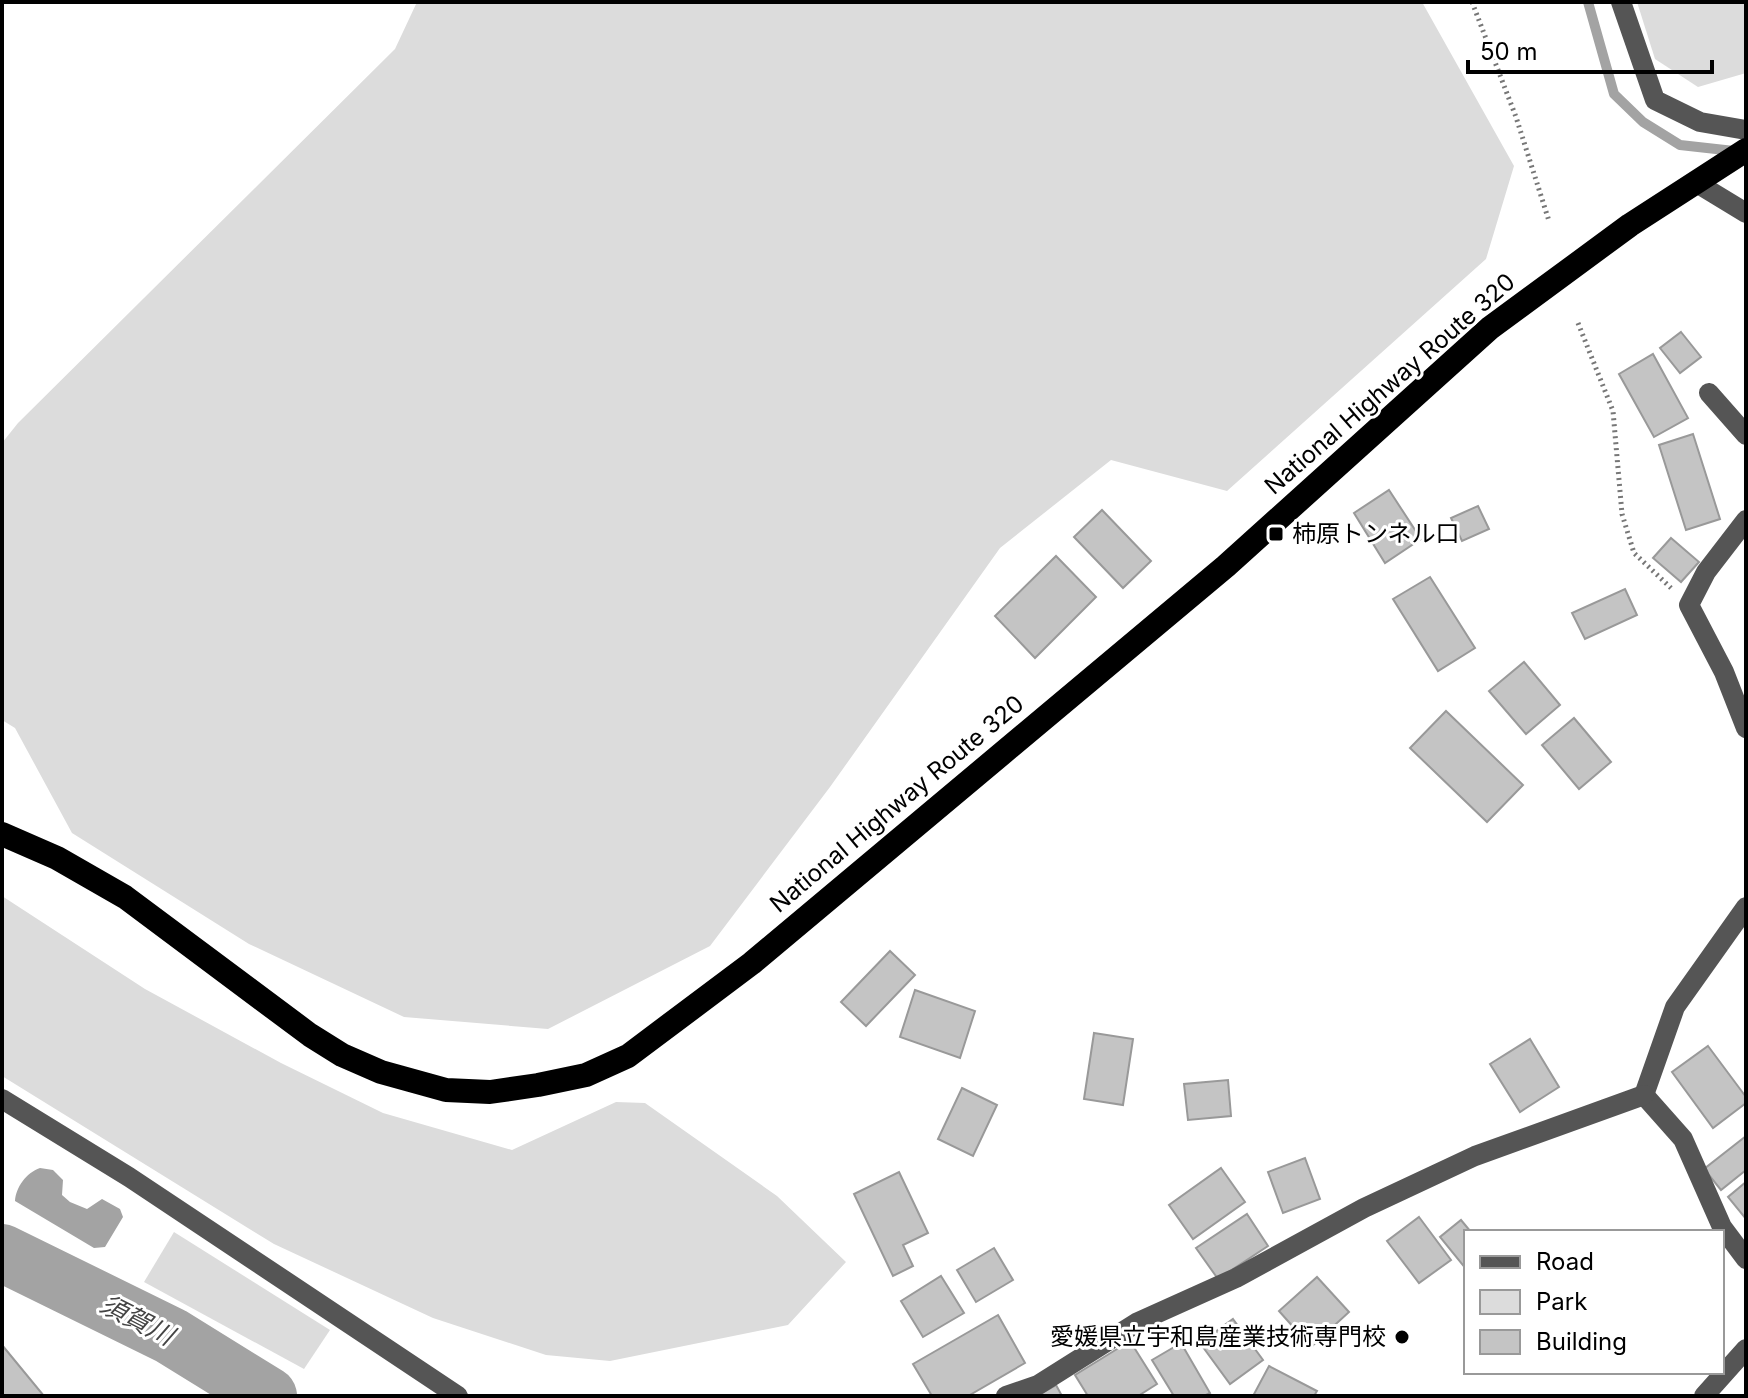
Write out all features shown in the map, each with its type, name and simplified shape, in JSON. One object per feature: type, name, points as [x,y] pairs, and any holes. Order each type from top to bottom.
[{"type":"highway","name":"National Highway Route 320","points":[[2,834],[57,858],[125,897],[310,1035],[342,1055],[381,1072],[446,1090],[490,1092],[586,1075],[628,1056],[752,963],[1226,566],[1490,328],[1597,248],[1746,150]]},
{"type":"street","points":[[1621,2],[1655,100],[1700,122],[1746,130]]},
{"type":"street","points":[[1700,178],[1746,213]]},
{"type":"street","points":[[1709,393],[1746,435]]},
{"type":"street","points":[[1746,520],[1706,572],[1689,605],[1724,672],[1746,728]]},
{"type":"street","points":[[1644,1095],[1675,1007],[1746,907]]},
{"type":"street","points":[[1644,1095],[1683,1139],[1722,1227],[1746,1259]]},
{"type":"street","points":[[1006,1396],[1038,1385],[1138,1322],[1236,1278],[1378,1202],[1475,1156],[1644,1095]]},
{"type":"street","points":[[2,1099],[129,1177],[458,1396]]},
{"type":"street","points":[[1724,1374],[1746,1349]]},
{"type":"street","points":[[1704,1396],[1724,1374]]},
{"type":"path","points":[[1472,2],[1516,117],[1549,221]]},
{"type":"path","points":[[1578,323],[1613,411],[1622,514],[1634,553],[1689,605]]},
{"type":"green space","points":[[417,2],[1422,2],[1514,166],[1486,259],[1227,491],[1111,460],[1000,548],[830,787],[710,946],[548,1029],[404,1017],[249,944],[72,833],[15,728],[2,720],[2,443],[18,423],[395,49]]},
{"type":"green space","points":[[1637,2],[1746,2],[1746,73],[1698,87],[1655,59]]},
{"type":"green space","points":[[2,896],[145,989],[281,1063],[383,1113],[512,1150],[616,1102],[645,1103],[777,1196],[846,1262],[788,1325],[610,1361],[546,1355],[433,1318],[274,1244],[2,1076]]},
{"type":"green space","points":[[174,1232],[330,1330],[304,1369],[144,1282]]},
{"type":"shaded area","points":[[40,1168],[53,1170],[63,1180],[62,1195],[70,1202],[87,1209],[102,1199],[120,1209],[123,1217],[105,1247],[94,1248],[15,1201],[23,1181]]},
{"type":"building","points":[[1681,332],[1701,357],[1680,373],[1660,348]]},
{"type":"building","points":[[1653,354],[1688,418],[1654,437],[1619,374]]},
{"type":"building","points":[[1693,434],[1720,519],[1686,530],[1659,445]]},
{"type":"building","points":[[1389,490],[1421,539],[1385,563],[1354,513]]},
{"type":"building","points":[[1478,506],[1489,529],[1462,541],[1451,518]]},
{"type":"building","points":[[1102,510],[1151,561],[1123,588],[1074,537]]},
{"type":"building","points":[[1671,538],[1699,562],[1681,582],[1653,558]]},
{"type":"building","points":[[1056,556],[1096,597],[1035,658],[995,616]]},
{"type":"building","points":[[1430,577],[1475,648],[1438,671],[1393,599]]},
{"type":"building","points":[[1625,589],[1637,615],[1585,639],[1572,613]]},
{"type":"building","points":[[1524,662],[1560,705],[1526,734],[1489,691]]},
{"type":"building","points":[[1446,711],[1523,785],[1487,822],[1410,748]]},
{"type":"building","points":[[1574,718],[1611,762],[1579,789],[1542,745]]},
{"type":"building","points":[[890,951],[915,975],[866,1026],[841,1002]]},
{"type":"building","points":[[915,990],[975,1011],[960,1058],[900,1037]]},
{"type":"building","points":[[1094,1033],[1133,1039],[1123,1105],[1084,1099]]},
{"type":"building","points":[[1530,1039],[1559,1087],[1520,1112],[1490,1064]]},
{"type":"building","points":[[1708,1046],[1746,1097],[1746,1103],[1713,1128],[1672,1072]]},
{"type":"building","points":[[1228,1080],[1231,1116],[1188,1120],[1184,1084]]},
{"type":"building","points":[[962,1088],[997,1105],[973,1156],[938,1139]]},
{"type":"building","points":[[1746,1136],[1746,1170],[1721,1190],[1704,1169]]},
{"type":"building","points":[[1305,1158],[1320,1199],[1283,1213],[1268,1172]]},
{"type":"building","points":[[1221,1168],[1245,1202],[1193,1239],[1169,1205]]},
{"type":"building","points":[[899,1172],[928,1233],[903,1245],[913,1266],[893,1276],[854,1194]]},
{"type":"building","points":[[1746,1182],[1746,1219],[1728,1197]]},
{"type":"building","points":[[1247,1214],[1268,1246],[1218,1279],[1196,1248]]},
{"type":"building","points":[[1419,1217],[1451,1260],[1419,1283],[1387,1241]]},
{"type":"building","points":[[1461,1220],[1469,1230],[1464,1230],[1464,1267],[1440,1237]]},
{"type":"building","points":[[994,1248],[1013,1280],[976,1302],[957,1270]]},
{"type":"building","points":[[941,1276],[964,1313],[923,1337],[901,1301]]},
{"type":"building","points":[[1317,1277],[1349,1312],[1311,1347],[1279,1311]]},
{"type":"building","points":[[998,1315],[1025,1363],[968,1396],[932,1396],[913,1364]]},
{"type":"building","points":[[1233,1319],[1263,1360],[1230,1384],[1200,1343]]},
{"type":"building","points":[[1130,1341],[1157,1384],[1138,1396],[1088,1396],[1075,1375]]},
{"type":"building","points":[[1181,1343],[1210,1393],[1204,1396],[1174,1396],[1152,1360]]},
{"type":"building","points":[[2,1345],[44,1396],[2,1396]]},
{"type":"building","points":[[1269,1366],[1317,1391],[1314,1396],[1253,1396]]},
{"type":"building","points":[[1056,1385],[1062,1396],[1036,1396]]},
{"type":"waterway","points":[[1588,2],[1614,94],[1643,122],[1680,145],[1734,151]]},
{"type":"waterway","name":"須賀川","points":[[2,1253],[171,1336],[268,1396]]},
{"type":"place","name":"柿原トンネル口","points":[[1276,534]]},
{"type":"place","name":"愛媛県立宇和島産業技術専門校","points":[[1402,1337]]}]
